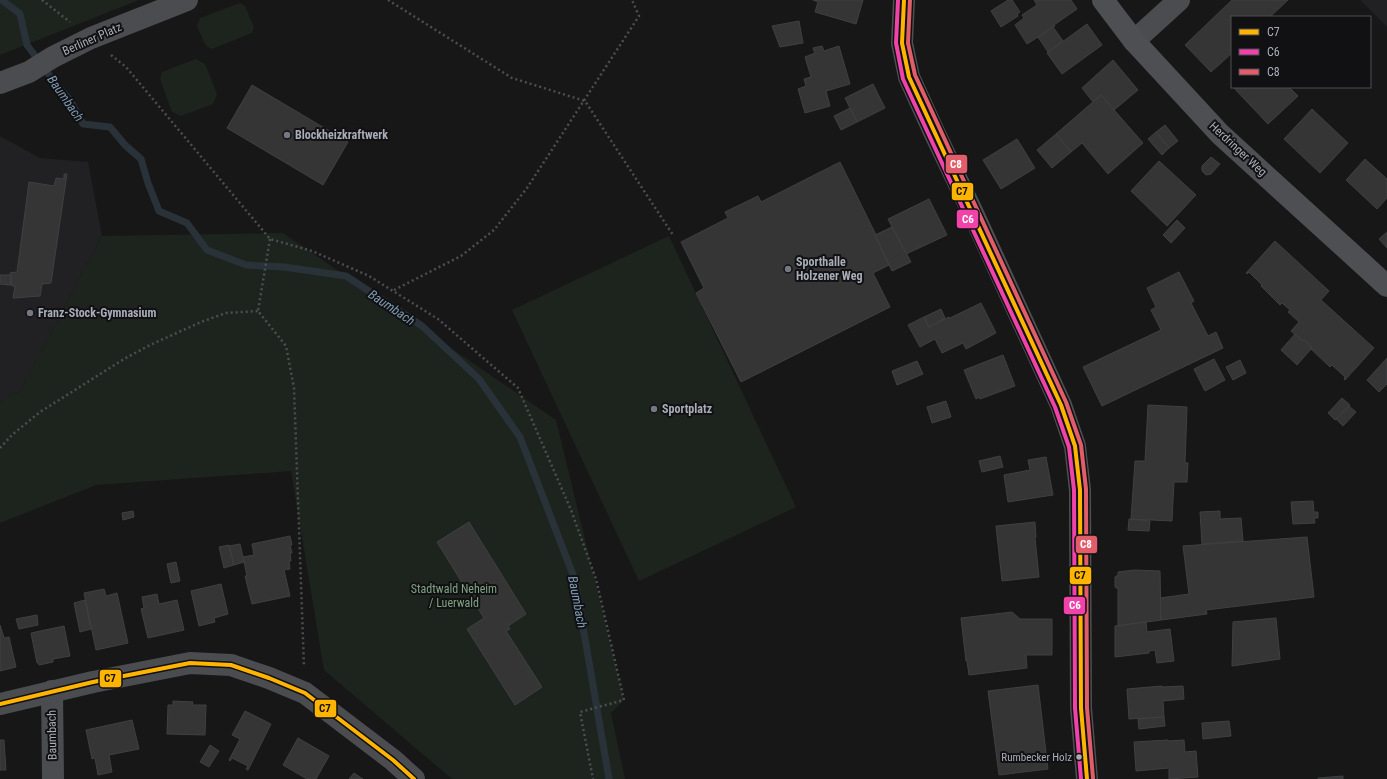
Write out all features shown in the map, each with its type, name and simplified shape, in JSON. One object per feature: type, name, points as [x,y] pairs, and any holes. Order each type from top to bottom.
[{"type":"main road","points":[[904,0],[902,43],[909,76],[1061,405],[1075,446],[1080,490],[1081,708],[1087,779]]},
{"type":"main road","name":"Herdringer Weg","points":[[1103,0],[1134,41],[1220,134],[1387,286]]},
{"type":"street","name":"Berliner Platz","points":[[0,83],[29,72],[90,38],[187,0]]},
{"type":"street","points":[[1134,41],[1179,0]]},
{"type":"street","points":[[0,704],[52,691],[190,663],[231,665],[269,678],[305,693],[394,760],[414,779]]},
{"type":"street","name":"Baumbach","points":[[52,691],[53,779]]},
{"type":"path","points":[[42,0],[126,67],[270,239],[312,251],[369,276],[394,290],[438,319],[518,388],[571,510],[596,579],[624,700],[580,712],[593,779]]},
{"type":"path","points":[[388,0],[512,78],[585,101],[673,235]]},
{"type":"path","points":[[394,290],[461,256],[494,230],[527,188],[639,16],[632,0]]},
{"type":"path","points":[[270,239],[258,311],[286,346],[294,388],[305,693]]},
{"type":"path","points":[[0,448],[13,434],[40,412],[124,359],[201,322],[226,313],[258,311]]},
{"type":"shaded area","points":[[1360,0],[1387,0],[1387,27]]},
{"type":"shaded area","name":"Franz-Stock-Gymnasium","points":[[0,136],[40,158],[88,162],[102,236],[20,391],[0,402]]},
{"type":"green space","points":[[0,0],[139,0],[0,55]]},
{"type":"green space","points":[[240,3],[245,6],[254,27],[252,33],[212,49],[206,46],[197,26],[200,18]]},
{"type":"green space","points":[[196,59],[205,64],[217,94],[213,104],[181,116],[172,112],[160,79],[162,72]]},
{"type":"green space","name":"Stadtwald Neheim / Luerwald","points":[[283,233],[556,420],[624,700],[611,713],[625,779],[452,779],[324,670],[291,471],[96,485],[0,523],[0,402],[20,391],[102,236]]},
{"type":"green space","name":"Sportplatz","points":[[669,236],[796,507],[639,581],[512,310]]},
{"type":"building","points":[[813,0],[863,0],[856,24],[815,12],[818,2]]},
{"type":"building","points":[[1008,0],[1012,0],[1020,12],[1017,14],[1018,16],[1001,27],[991,11]]},
{"type":"building","points":[[1034,0],[1071,0],[1077,9],[1054,25],[1055,26],[1027,44],[1015,25],[1024,18],[1022,15],[1037,5]]},
{"type":"building","points":[[1232,0],[1288,0],[1271,16],[1231,16],[1231,54],[1211,72],[1185,45]]},
{"type":"building","points":[[799,21],[803,43],[780,47],[772,26]]},
{"type":"building","points":[[1087,24],[1102,45],[1062,74],[1047,53]]},
{"type":"building","points":[[1053,27],[1063,41],[1048,52],[1038,37]]},
{"type":"building","points":[[822,46],[824,51],[839,46],[850,84],[826,91],[830,106],[805,113],[798,89],[806,86],[804,79],[811,77],[805,57],[815,53],[813,48]]},
{"type":"building","points":[[1113,60],[1138,90],[1114,110],[1101,95],[1093,102],[1082,88]]},
{"type":"building","points":[[873,84],[885,108],[857,122],[845,98]]},
{"type":"building","name":"Blockheizkraftwerk","points":[[252,85],[348,142],[323,185],[227,128]]},
{"type":"building","points":[[1234,88],[1290,88],[1298,96],[1268,124]]},
{"type":"building","points":[[1101,95],[1143,143],[1108,174],[1082,143],[1071,152],[1056,134]]},
{"type":"building","points":[[850,108],[857,122],[841,130],[834,116]]},
{"type":"building","points":[[1312,109],[1348,143],[1320,173],[1284,139]]},
{"type":"building","points":[[1165,125],[1178,141],[1169,148],[1156,132]]},
{"type":"building","points":[[1156,132],[1169,148],[1162,155],[1148,139]]},
{"type":"building","points":[[1056,134],[1071,152],[1052,168],[1037,150]]},
{"type":"building","points":[[1017,139],[1035,168],[1001,189],[983,160]]},
{"type":"building","points":[[1211,157],[1220,164],[1211,174],[1206,175],[1202,171],[1202,166]]},
{"type":"building","points":[[1365,159],[1387,179],[1387,198],[1377,209],[1346,180]]},
{"type":"building","points":[[1159,161],[1196,195],[1167,226],[1131,191]]},
{"type":"building","name":"Sporthalle Holzener Weg","points":[[840,162],[889,265],[873,273],[890,307],[741,382],[696,293],[704,288],[681,242],[728,218],[725,212],[758,196],[761,202]]},
{"type":"building","points":[[64,174],[67,174],[51,283],[42,284],[40,296],[13,298],[15,286],[12,286],[10,273],[17,272],[29,182],[54,186],[56,178],[64,179]]},
{"type":"building","points":[[929,199],[947,235],[906,254],[888,219]]},
{"type":"building","points":[[1177,220],[1185,228],[1171,243],[1163,235]]},
{"type":"building","points":[[892,227],[911,262],[892,271],[875,235]]},
{"type":"building","points":[[1387,232],[1387,248],[1379,239]]},
{"type":"building","points":[[1275,241],[1329,291],[1321,300],[1374,348],[1345,380],[1345,377],[1332,365],[1330,367],[1311,349],[1312,347],[1291,331],[1299,322],[1288,312],[1290,310],[1282,303],[1280,305],[1249,272],[1247,274],[1246,273]]},
{"type":"building","points":[[1179,272],[1194,301],[1191,303],[1208,336],[1216,332],[1223,348],[1102,406],[1083,367],[1161,330],[1151,310],[1156,307],[1147,288]]},
{"type":"building","points":[[0,275],[11,275],[11,285],[0,284]]},
{"type":"building","points":[[981,303],[996,333],[966,349],[963,343],[942,353],[935,339],[920,347],[908,325],[924,317],[929,327]]},
{"type":"building","points":[[941,309],[945,318],[929,327],[924,317]]},
{"type":"building","points":[[1295,334],[1312,347],[1297,365],[1281,350]]},
{"type":"building","points":[[1003,355],[1015,386],[980,399],[979,397],[976,399],[964,370]]},
{"type":"building","points":[[1387,358],[1387,384],[1379,392],[1367,380]]},
{"type":"building","points":[[1214,359],[1225,380],[1205,391],[1194,369]]},
{"type":"building","points":[[1240,360],[1246,373],[1233,380],[1226,367]]},
{"type":"building","points":[[917,361],[923,374],[897,385],[892,371]]},
{"type":"building","points":[[1342,398],[1350,405],[1335,420],[1328,413]]},
{"type":"building","points":[[946,401],[951,417],[932,423],[927,407]]},
{"type":"building","points":[[1148,405],[1187,407],[1185,463],[1188,463],[1187,482],[1174,482],[1172,521],[1131,519],[1135,461],[1145,461]]},
{"type":"building","points":[[1349,406],[1356,412],[1343,426],[1336,419]]},
{"type":"building","points":[[1000,456],[1003,467],[982,472],[979,461]]},
{"type":"building","points":[[1046,457],[1053,495],[1008,502],[1004,475],[1030,470],[1028,460]]},
{"type":"building","points":[[1313,501],[1314,512],[1318,512],[1318,518],[1314,518],[1315,523],[1293,524],[1291,502]]},
{"type":"building","points":[[133,511],[134,517],[123,520],[122,513]]},
{"type":"building","points":[[1220,511],[1220,519],[1241,518],[1243,541],[1202,544],[1200,512]]},
{"type":"building","points":[[1129,519],[1150,521],[1149,531],[1128,530]]},
{"type":"building","points":[[469,522],[526,614],[508,626],[510,629],[506,631],[542,687],[515,705],[467,629],[484,618],[437,542]]},
{"type":"building","points":[[1035,522],[1039,577],[1002,581],[996,526]]},
{"type":"building","points":[[290,536],[292,553],[290,553],[291,561],[289,561],[290,569],[284,570],[290,596],[252,604],[245,576],[247,576],[243,557],[254,555],[252,544]]},
{"type":"building","points":[[1307,537],[1314,597],[1206,610],[1207,614],[1161,620],[1160,598],[1189,594],[1183,546]]},
{"type":"building","points":[[240,544],[244,562],[234,565],[229,546]]},
{"type":"building","points":[[229,545],[234,565],[224,568],[219,547]]},
{"type":"building","points":[[176,562],[180,581],[171,583],[167,564]]},
{"type":"building","points":[[1134,570],[1160,571],[1161,620],[1118,626],[1118,589],[1115,587],[1115,577],[1118,575],[1118,572]]},
{"type":"building","points":[[221,584],[228,614],[214,618],[215,622],[199,626],[191,591]]},
{"type":"building","points":[[104,589],[106,596],[117,593],[128,643],[96,650],[84,593]]},
{"type":"building","points":[[157,594],[159,604],[177,600],[184,630],[148,638],[141,609],[144,608],[142,597]]},
{"type":"building","points":[[85,600],[91,629],[80,632],[74,603]]},
{"type":"building","points":[[1012,612],[1020,619],[1052,619],[1052,655],[1026,655],[1027,668],[969,675],[961,618]]},
{"type":"building","points":[[37,615],[38,625],[19,629],[16,619]]},
{"type":"building","points":[[1276,618],[1280,659],[1232,666],[1233,622]]},
{"type":"building","points":[[1146,622],[1147,632],[1170,629],[1174,661],[1157,663],[1155,650],[1149,651],[1149,653],[1115,657],[1115,626]]},
{"type":"building","points":[[0,625],[4,638],[9,637],[16,667],[0,671]]},
{"type":"building","points":[[64,626],[70,656],[53,659],[53,662],[39,665],[39,663],[37,663],[31,633]]},
{"type":"building","points":[[1038,685],[1048,769],[999,775],[988,691]]},
{"type":"building","points":[[1183,686],[1184,699],[1163,701],[1164,717],[1129,719],[1127,689]]},
{"type":"building","points":[[173,701],[193,702],[192,705],[206,705],[205,735],[167,734],[168,705],[173,705]]},
{"type":"building","points":[[245,711],[271,724],[248,770],[246,769],[248,766],[232,758],[230,761],[229,760],[240,739],[232,735]]},
{"type":"building","points":[[1164,717],[1165,726],[1139,729],[1138,719]]},
{"type":"building","points":[[132,720],[139,749],[109,755],[112,772],[98,775],[95,758],[92,759],[86,730]]},
{"type":"building","points":[[1229,721],[1231,736],[1203,739],[1202,723]]},
{"type":"building","points":[[298,738],[329,756],[316,779],[307,779],[283,765]]},
{"type":"building","points":[[0,740],[4,740],[6,770],[0,770]]},
{"type":"building","points":[[1184,740],[1185,752],[1196,751],[1198,777],[1169,779],[1169,768],[1136,771],[1134,742]]},
{"type":"building","points":[[210,745],[219,751],[209,767],[200,762]]},
{"type":"building","points":[[354,773],[363,779],[349,779]]},
{"type":"building","points":[[1343,776],[1343,779],[1318,779],[1318,778]]},
{"type":"waterway","name":"Baumbach","points":[[2,0],[20,14],[27,45],[70,100],[83,124],[110,127],[125,145],[141,159],[148,183],[159,211],[187,223],[207,250],[246,265],[284,267],[346,276],[422,326],[479,379],[520,437],[575,580],[609,779]]},
{"type":"transit line","name":"C6","points":[[898,0],[896,43],[903,79],[1055,407],[1069,447],[1074,490],[1075,708],[1081,779]]},
{"type":"transit line","name":"C7","points":[[904,0],[902,43],[909,77],[1061,405],[1075,446],[1080,490],[1081,708],[1087,779]]},
{"type":"transit line","name":"C8","points":[[910,0],[908,43],[915,75],[1066,402],[1081,445],[1086,489],[1087,708],[1093,778]]},
{"type":"transit line","name":"C7","points":[[0,704],[93,682],[190,663],[231,665],[269,678],[305,693],[393,760],[414,779]]},
{"type":"place","name":"Blockheizkraftwerk","points":[[287,135]]},
{"type":"place","name":"Sporthalle Holzener Weg","points":[[788,269]]},
{"type":"place","name":"Franz-Stock-Gymnasium","points":[[30,313]]},
{"type":"place","name":"Sportplatz","points":[[654,409]]},
{"type":"place","name":"Rumbecker Holz","points":[[1079,757]]}]
